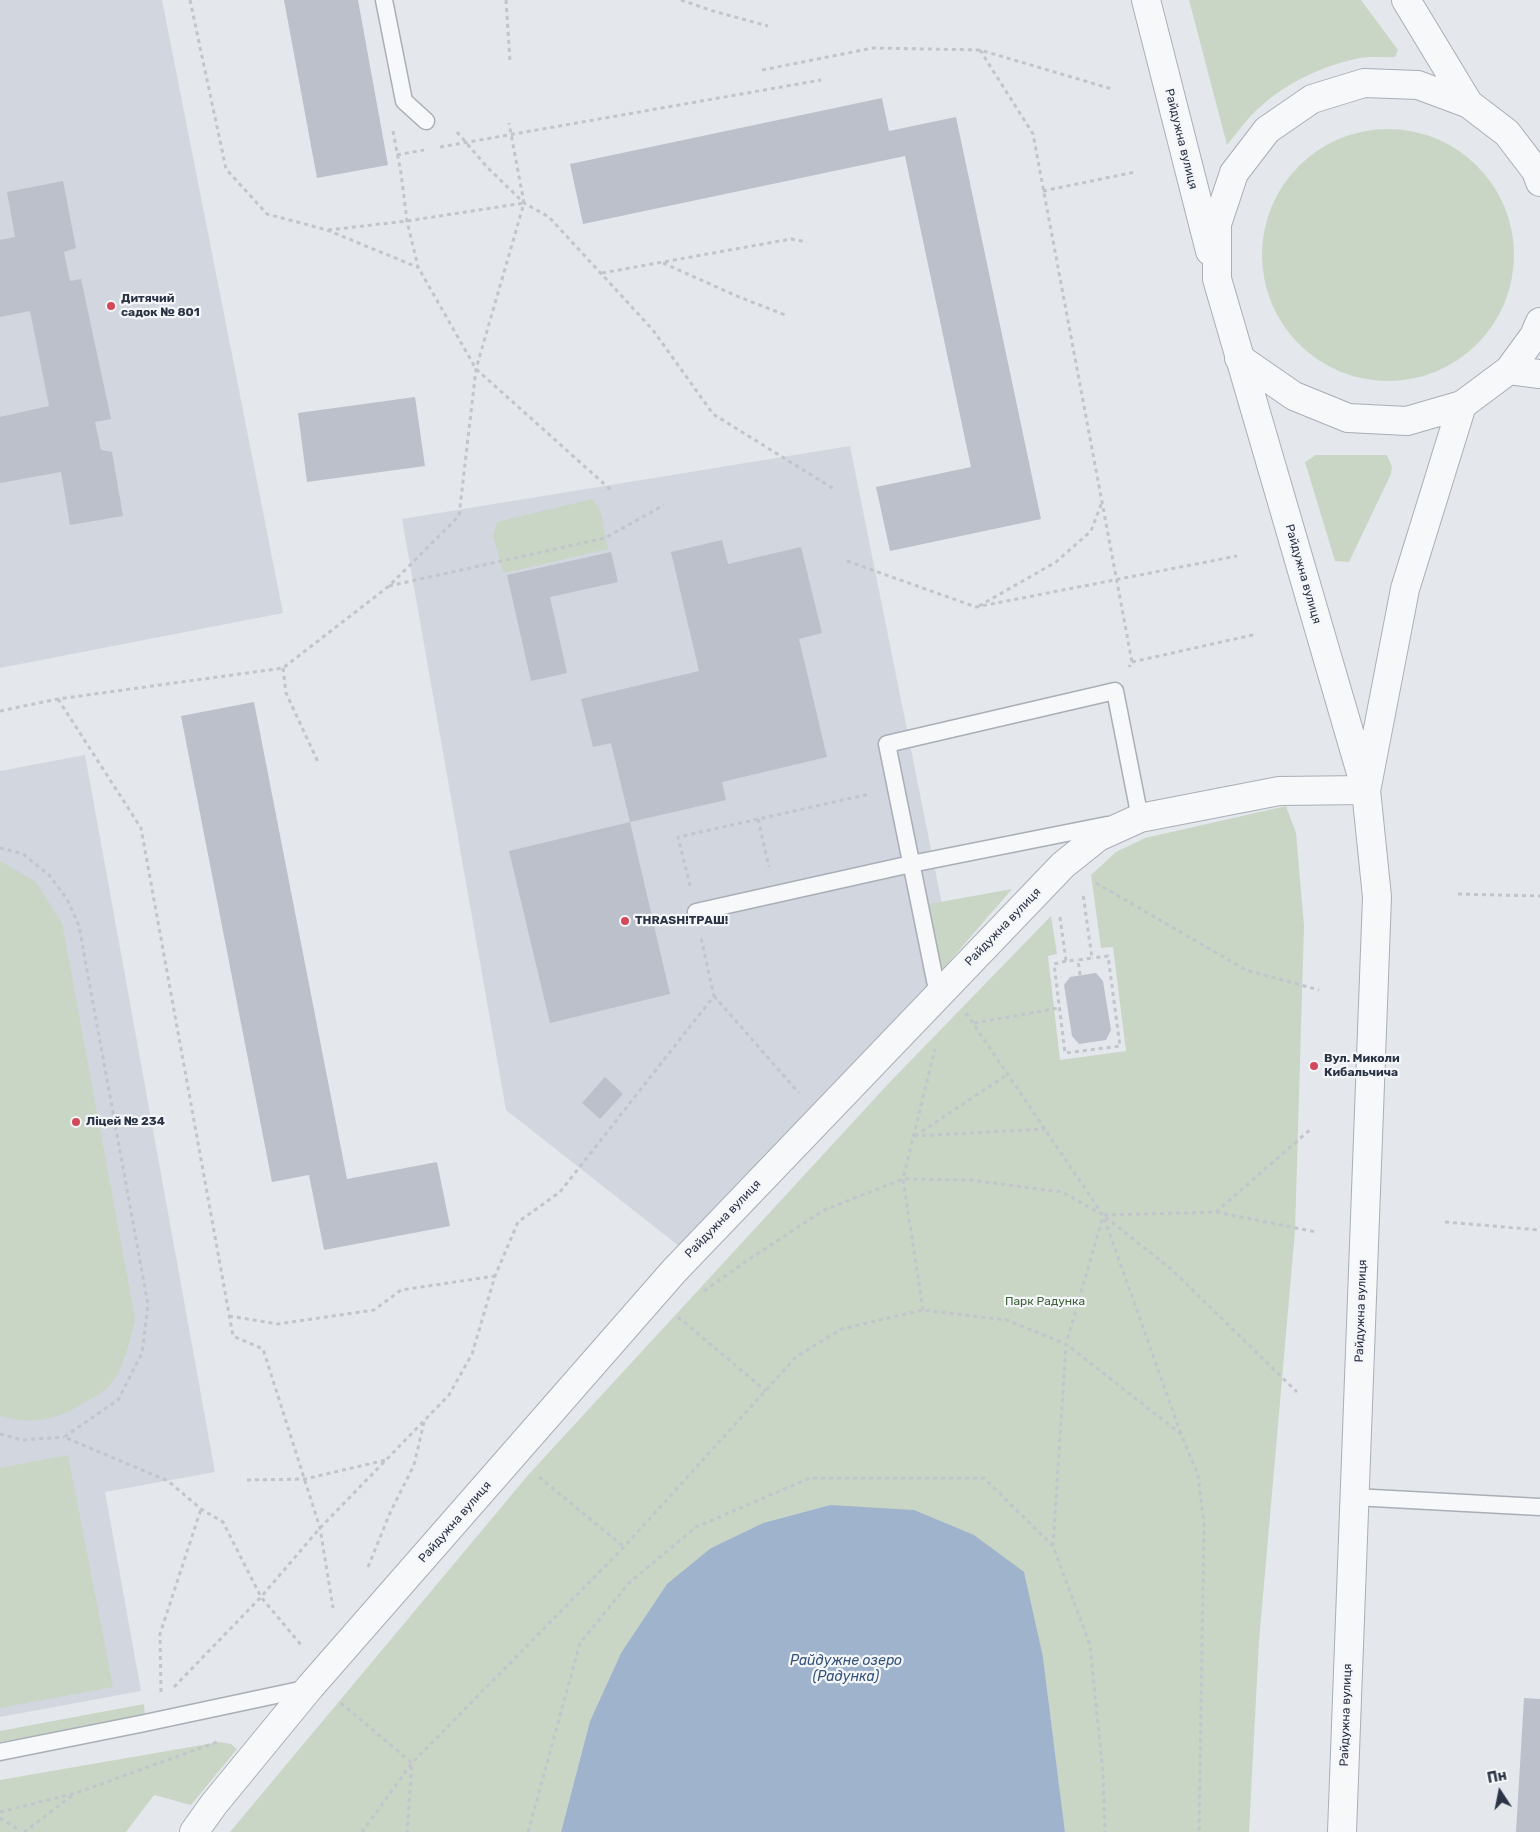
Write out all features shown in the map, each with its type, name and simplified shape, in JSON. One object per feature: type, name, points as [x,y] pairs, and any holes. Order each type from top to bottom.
[{"type":"street","name":"Райдужна вулиця","points":[[1146,0],[1217,279],[1366,790],[1377,897],[1342,1832]]},
{"type":"street","points":[[1406,0],[1469,104]]},
{"type":"street","points":[[1217,279],[1217,224],[1234,173],[1267,130],[1312,99],[1364,83],[1418,85],[1469,104],[1507,133],[1539,176]]},
{"type":"street","points":[[1239,358],[1294,396],[1348,418],[1406,421],[1462,404],[1509,370],[1534,336],[1540,322]]},
{"type":"street","points":[[1509,370],[1540,374]]},
{"type":"street","name":"Райдужна вулиця","points":[[1366,790],[1406,589],[1462,404]]},
{"type":"street","name":"Райдужна вулиця","points":[[194,1832],[214,1804],[310,1687],[674,1271],[1063,865],[1098,838],[1140,818],[1279,791],[1366,790]]},
{"type":"lane","points":[[384,0],[404,101],[426,121]]},
{"type":"lane","points":[[696,912],[911,864],[1140,818],[1115,691],[887,744],[911,864],[938,995]]},
{"type":"lane","points":[[1354,1497],[1540,1507]]},
{"type":"lane","points":[[0,1752],[310,1687]]},
{"type":"path","points":[[190,0],[226,170],[267,214],[327,230],[418,267]]},
{"type":"path","points":[[506,0],[510,61]]},
{"type":"path","points":[[681,0],[712,11],[768,26]]},
{"type":"path","points":[[762,70],[873,48],[980,50],[1112,89]]},
{"type":"path","points":[[980,50],[1033,134],[1132,662],[1115,691]]},
{"type":"path","points":[[436,148],[821,80]]},
{"type":"path","points":[[0,711],[58,700],[283,668],[389,586],[459,516],[476,369],[524,203],[508,123]]},
{"type":"path","points":[[392,126],[407,221],[418,267],[476,369],[611,490]]},
{"type":"path","points":[[457,132],[487,167],[524,203],[549,217],[652,330],[713,414],[834,489]]},
{"type":"path","points":[[397,155],[426,149]]},
{"type":"path","points":[[1043,191],[1134,172]]},
{"type":"path","points":[[327,230],[407,221],[524,203]]},
{"type":"path","points":[[601,274],[791,239],[807,242]]},
{"type":"path","points":[[663,263],[739,298],[788,316]]},
{"type":"path","points":[[976,607],[1056,562],[1090,531],[1102,501]]},
{"type":"path","points":[[389,586],[605,538],[664,505]]},
{"type":"path","points":[[847,561],[976,607],[1237,556]]},
{"type":"path","points":[[1132,662],[1257,634]]},
{"type":"path","points":[[283,668],[286,693],[318,762]]},
{"type":"path","points":[[58,700],[141,828],[233,1336],[264,1349],[320,1528],[340,1652]]},
{"type":"path","points":[[802,1096],[714,996],[678,837],[896,788]]},
{"type":"path","points":[[758,819],[775,894]]},
{"type":"path","points":[[0,848],[23,854],[49,876],[67,899],[79,926],[148,1304],[142,1353],[118,1400],[64,1438]]},
{"type":"path","points":[[1088,878],[1246,970],[1319,990]]},
{"type":"path","points":[[1083,892],[1092,958]]},
{"type":"path","points":[[1458,894],[1540,896]]},
{"type":"path","points":[[1059,908],[1066,961]]},
{"type":"path","points":[[1108,956],[1120,1046],[1065,1053],[1054,964],[1092,958],[1108,956]]},
{"type":"path","points":[[1078,960],[1080,975]]},
{"type":"path","points":[[938,995],[957,1003],[974,1023],[1103,1216],[1181,1434],[1198,1475],[1204,1524],[1199,1832]]},
{"type":"path","points":[[140,1724],[261,1597],[320,1528],[449,1395],[472,1354],[495,1276],[518,1222],[560,1192],[714,996]]},
{"type":"path","points":[[974,1023],[1059,1008]]},
{"type":"path","points":[[924,1310],[903,1179],[937,1041]]},
{"type":"path","points":[[914,1136],[1008,1074]]},
{"type":"path","points":[[1216,1212],[1312,1128]]},
{"type":"path","points":[[914,1136],[1045,1129]]},
{"type":"path","points":[[703,1292],[824,1210],[903,1179],[970,1180],[1062,1192],[1103,1216],[1171,1269],[1296,1392]]},
{"type":"path","points":[[1103,1216],[1216,1212],[1316,1232]]},
{"type":"path","points":[[1103,1216],[1066,1344],[1053,1546],[1090,1644],[1103,1774],[1105,1832]]},
{"type":"path","points":[[1445,1222],[1540,1230]]},
{"type":"path","points":[[230,1316],[278,1324],[374,1310],[401,1290],[495,1276]]},
{"type":"path","points":[[362,1832],[412,1763],[624,1547],[796,1357],[841,1330],[924,1310],[1007,1320],[1066,1344],[1181,1434]]},
{"type":"path","points":[[673,1313],[766,1391]]},
{"type":"path","points":[[366,1572],[390,1513],[414,1465],[424,1421]]},
{"type":"path","points":[[0,1434],[22,1440],[64,1438],[168,1481],[201,1509],[223,1522],[261,1597],[304,1648],[310,1687]]},
{"type":"path","points":[[247,1480],[305,1479],[387,1460]]},
{"type":"path","points":[[538,1476],[624,1547]]},
{"type":"path","points":[[528,1832],[580,1643],[629,1583],[696,1527],[810,1478],[984,1478],[1053,1546]]},
{"type":"path","points":[[161,1700],[160,1634],[201,1509]]},
{"type":"path","points":[[339,1702],[412,1763]]},
{"type":"path","points":[[0,1812],[76,1793],[222,1740]]},
{"type":"path","points":[[407,1832],[412,1763]]},
{"type":"path","points":[[24,1832],[76,1793]]},
{"type":"path","points":[[0,1818],[16,1828],[18,1832]]},
{"type":"shaded area","name":"Дитячий садок № 801","points":[[0,0],[162,0],[283,613],[0,668]]},
{"type":"shaded area","points":[[850,446],[953,959],[679,1246],[506,1110],[402,519]]},
{"type":"shaded area","name":"Ліцей № 234","points":[[85,755],[215,1472],[105,1492],[141,1691],[0,1717],[0,771]]},
{"type":"green space","points":[[1189,0],[1361,0],[1398,50],[1395,57],[1364,57],[1347,61],[1320,70],[1294,82],[1255,111],[1227,145]]},
{"type":"green space","points":[[1376,129],[1400,129],[1425,134],[1448,144],[1468,157],[1486,175],[1499,195],[1509,218],[1514,243],[1512,280],[1505,303],[1486,335],[1468,353],[1448,366],[1425,376],[1400,381],[1376,381],[1351,376],[1328,366],[1308,353],[1290,335],[1277,315],[1267,292],[1262,267],[1262,243],[1267,218],[1277,195],[1290,175],[1308,157],[1328,144],[1351,134]]},
{"type":"green space","points":[[1316,455],[1387,455],[1392,467],[1391,474],[1349,562],[1335,561],[1305,462]]},
{"type":"green space","points":[[592,499],[600,510],[608,549],[504,573],[493,536],[497,522]]},
{"type":"green space","name":"Парк Радунка","points":[[1286,806],[1296,833],[1304,926],[1295,1231],[1259,1641],[1249,1832],[1065,1832],[1043,1657],[830,1505],[763,1523],[711,1548],[621,1653],[590,1721],[561,1832],[230,1832],[529,1474],[889,1083],[1051,916],[1057,954],[1048,956],[1060,1060],[1126,1051],[1113,947],[1101,948],[1091,875],[1116,852],[1145,838]]},
{"type":"green space","points":[[0,861],[35,881],[62,923],[135,1319],[129,1345],[119,1371],[107,1388],[68,1412],[47,1419],[36,1420],[13,1419],[0,1416]]},
{"type":"green space","points":[[1012,889],[942,970],[929,904]]},
{"type":"green space","points":[[68,1455],[113,1687],[0,1708],[0,1468]]},
{"type":"green space","points":[[144,1704],[145,1716],[0,1742],[0,1731]]},
{"type":"green space","points":[[219,1742],[231,1744],[237,1749],[191,1805],[154,1795],[126,1832],[0,1832],[0,1780]]},
{"type":"water","name":"Райдужне озеро (Радунка)","points":[[830,1505],[914,1510],[974,1535],[1024,1572],[1043,1657],[1065,1832],[561,1832],[590,1721],[621,1653],[667,1584],[711,1548],[763,1523]]},
{"type":"building","points":[[284,0],[358,0],[388,165],[317,178]]},
{"type":"building","points":[[882,98],[889,131],[956,117],[1041,519],[890,551],[876,487],[971,467],[905,156],[583,224],[570,164]]},
{"type":"building","name":"Дитячий садок № 801","points":[[63,181],[76,248],[64,252],[70,281],[81,279],[111,419],[95,422],[101,450],[112,452],[123,516],[70,525],[61,472],[0,483],[0,417],[49,406],[30,311],[0,317],[0,240],[15,237],[7,192]]},
{"type":"building","points":[[415,397],[425,466],[307,482],[298,413]]},
{"type":"building","points":[[722,540],[728,564],[801,547],[822,633],[799,639],[827,757],[722,782],[726,800],[630,822],[611,743],[593,747],[581,699],[699,671],[671,552]]},
{"type":"building","points":[[611,552],[618,582],[550,597],[567,673],[531,681],[507,575]]},
{"type":"building","points":[[254,702],[347,1179],[437,1162],[450,1226],[324,1250],[309,1175],[272,1182],[181,716]]},
{"type":"building","points":[[630,822],[670,994],[550,1023],[509,851]]},
{"type":"building","points":[[1096,973],[1103,981],[1111,1030],[1106,1040],[1079,1044],[1072,1036],[1064,985],[1070,977]]},
{"type":"building","points":[[605,1077],[623,1094],[600,1119],[582,1103]]},
{"type":"building","points":[[1524,1698],[1540,1699],[1540,1832],[1516,1832]]},
{"type":"place","name":"Дитячий садок № 801","points":[[111,306]]},
{"type":"place","name":"ТHRASH!ТРАШ!","points":[[625,921]]},
{"type":"place","name":"Вул. Миколи Кибальчича","points":[[1314,1066]]},
{"type":"place","name":"Ліцей № 234","points":[[76,1122]]}]
